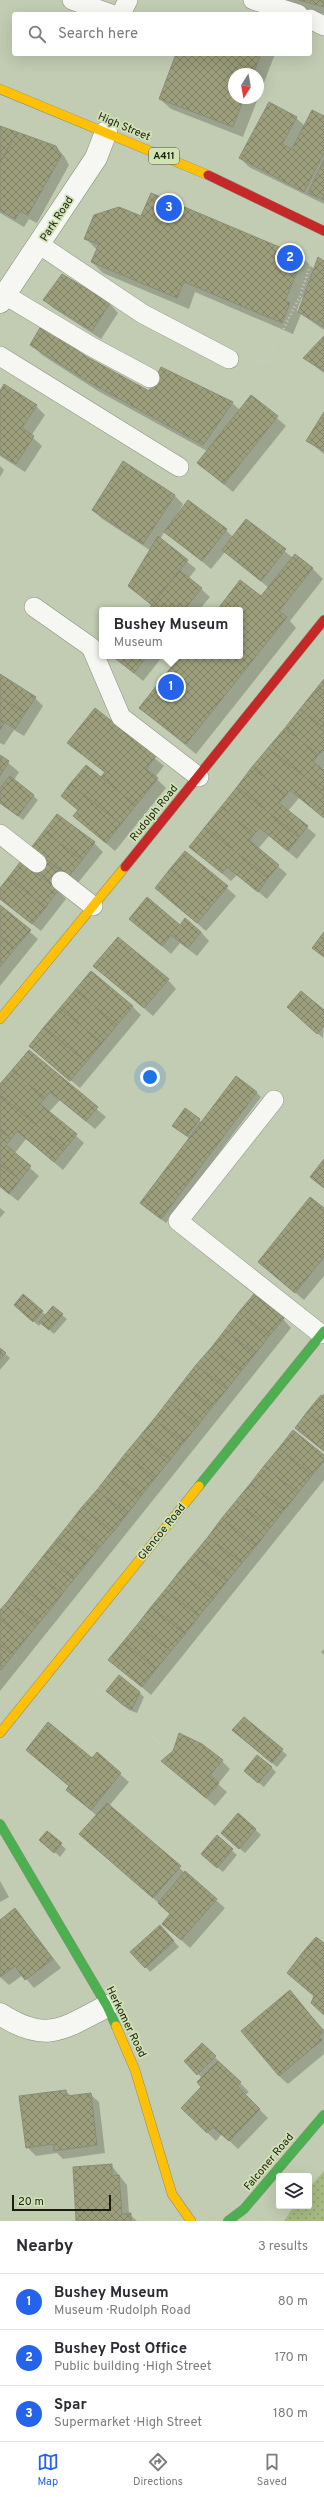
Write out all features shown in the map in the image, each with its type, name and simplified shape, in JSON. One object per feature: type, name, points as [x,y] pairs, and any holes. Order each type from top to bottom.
[{"type":"street","name":"High Street","points":[[0,89],[199,171],[323,230]]},
{"type":"street","name":"Park Road","points":[[2,298],[40,245],[96,158],[106,132]]},
{"type":"street","name":"Rudolph Road","points":[[0,1019],[199,777],[323,623]]},
{"type":"street","name":"Glencoe Road","points":[[0,1733],[321,1338]]},
{"type":"street","name":"Herkomer Road","points":[[0,1824],[107,2006],[135,2070],[172,2194],[191,2221]]},
{"type":"street","points":[[0,2014],[23,2027],[46,2032],[66,2028],[107,2006]]},
{"type":"street","name":"Falconer Road","points":[[228,2221],[244,2209],[324,2115]]},
{"type":"lane","points":[[72,0],[105,12]]},
{"type":"lane","points":[[122,12],[128,0]]},
{"type":"lane","points":[[253,0],[292,12]]},
{"type":"lane","points":[[312,21],[324,26]]},
{"type":"lane","points":[[40,245],[143,314],[229,359]]},
{"type":"lane","points":[[2,298],[150,378]]},
{"type":"lane","points":[[0,356],[179,467]]},
{"type":"lane","points":[[34,607],[91,647],[120,717],[199,777]]},
{"type":"lane","points":[[0,834],[37,863]]},
{"type":"lane","points":[[61,881],[92,906]]},
{"type":"lane","points":[[274,1100],[178,1221],[321,1338]]},
{"type":"path","points":[[229,359],[268,362],[300,296],[323,230]]},
{"type":"path","points":[[103,1677],[100,1692],[168,1750]]},
{"type":"green space","points":[[324,2171],[324,2221],[284,2221],[292,2209],[312,2209],[312,2185]]},
{"type":"building","points":[[299,0],[324,0],[324,7]]},
{"type":"building","points":[[175,56],[260,56],[255,68],[228,68],[228,104],[242,104],[233,127],[159,99]]},
{"type":"building","points":[[269,102],[297,117],[282,144],[292,149],[312,110],[324,116],[324,153],[304,192],[239,158]]},
{"type":"building","points":[[0,126],[17,132],[0,163]]},
{"type":"building","points":[[17,132],[56,146],[61,156],[28,215],[20,211],[15,219],[0,210],[0,163]]},
{"type":"building","points":[[324,159],[324,200],[308,193]]},
{"type":"building","points":[[151,193],[303,257],[285,301],[290,303],[282,323],[184,282],[177,298],[91,262],[99,244],[84,239],[94,215],[119,207],[141,216]]},
{"type":"building","points":[[318,257],[324,261],[324,327],[298,312]]},
{"type":"building","points":[[62,274],[110,303],[92,331],[43,300]]},
{"type":"building","points":[[41,326],[87,357],[149,391],[161,367],[233,402],[203,445],[87,381],[30,345]]},
{"type":"building","points":[[324,336],[324,371],[303,358]]},
{"type":"building","points":[[4,384],[37,405],[22,428],[34,436],[16,464],[0,454],[0,391]]},
{"type":"building","points":[[251,395],[278,416],[224,484],[197,463]]},
{"type":"building","points":[[324,412],[324,451],[306,441]]},
{"type":"building","points":[[123,461],[175,495],[143,544],[92,510]]},
{"type":"building","points":[[188,500],[227,529],[202,561],[164,532]]},
{"type":"building","points":[[246,519],[286,549],[261,581],[222,550]]},
{"type":"building","points":[[158,536],[188,560],[152,605],[128,586]]},
{"type":"building","points":[[295,554],[313,568],[279,611],[287,617],[186,744],[139,708],[178,659],[243,659],[243,607],[219,607],[240,580],[261,596]]},
{"type":"building","points":[[179,570],[202,588],[186,607],[150,607]]},
{"type":"building","points":[[116,659],[145,659],[134,673]]},
{"type":"building","points":[[0,674],[36,697],[25,713],[0,697]]},
{"type":"building","points":[[324,679],[324,695],[316,689]]},
{"type":"building","points":[[316,689],[324,695],[324,728],[300,709]]},
{"type":"building","points":[[0,697],[25,713],[15,729],[0,719]]},
{"type":"building","points":[[95,708],[156,756],[146,769],[158,778],[136,805],[101,777],[105,772],[67,743]]},
{"type":"building","points":[[300,709],[324,728],[324,750],[318,755],[285,728]]},
{"type":"building","points":[[0,719],[5,722],[0,730]]},
{"type":"building","points":[[285,728],[318,755],[313,762],[324,770],[324,792],[268,748]]},
{"type":"building","points":[[268,748],[324,792],[324,818],[290,790],[286,795],[252,767]]},
{"type":"building","points":[[0,755],[9,761],[0,776]]},
{"type":"building","points":[[86,765],[136,805],[121,824],[70,784]]},
{"type":"building","points":[[252,767],[286,795],[279,803],[308,826],[299,837],[237,787]]},
{"type":"building","points":[[10,776],[34,795],[18,816],[0,803],[0,788]]},
{"type":"building","points":[[70,784],[121,824],[106,843],[73,816],[78,810],[61,796]]},
{"type":"building","points":[[237,787],[299,837],[288,851],[260,828],[254,834],[221,807]]},
{"type":"building","points":[[221,807],[254,834],[249,840],[279,865],[268,878],[205,827]]},
{"type":"building","points":[[57,814],[95,842],[82,860],[44,831]]},
{"type":"building","points":[[205,827],[268,878],[258,892],[227,867],[222,873],[189,847]]},
{"type":"building","points":[[44,831],[82,860],[68,877],[31,848]]},
{"type":"building","points":[[185,851],[228,886],[212,905],[170,869]]},
{"type":"building","points":[[41,856],[66,874],[56,888],[32,869]]},
{"type":"building","points":[[21,861],[58,890],[46,907],[8,878]]},
{"type":"building","points":[[170,869],[212,905],[197,923],[155,888]]},
{"type":"building","points":[[8,878],[46,907],[32,924],[0,899],[0,888]]},
{"type":"building","points":[[147,897],[180,925],[185,918],[201,932],[188,948],[171,935],[162,946],[129,919]]},
{"type":"building","points":[[0,905],[31,930],[15,948],[0,936]]},
{"type":"building","points":[[324,932],[324,957],[312,948]]},
{"type":"building","points":[[0,936],[15,948],[0,967]]},
{"type":"building","points":[[118,937],[169,979],[144,1008],[93,966]]},
{"type":"building","points":[[91,971],[133,1006],[117,1025],[75,990]]},
{"type":"building","points":[[75,990],[117,1025],[102,1043],[60,1008]]},
{"type":"building","points":[[301,991],[324,1010],[324,1026],[317,1034],[287,1007]]},
{"type":"building","points":[[60,1008],[102,1043],[86,1062],[44,1027]]},
{"type":"building","points":[[44,1027],[86,1062],[70,1081],[29,1046]]},
{"type":"building","points":[[29,1050],[98,1107],[86,1121],[50,1092],[45,1098],[12,1070]]},
{"type":"building","points":[[12,1070],[45,1098],[40,1104],[77,1134],[65,1149],[0,1095],[0,1084]]},
{"type":"building","points":[[236,1076],[257,1092],[161,1219],[140,1203]]},
{"type":"building","points":[[0,1095],[65,1149],[54,1162],[17,1131],[11,1139],[0,1130]]},
{"type":"building","points":[[185,1108],[200,1119],[187,1136],[172,1126]]},
{"type":"building","points":[[0,1130],[11,1139],[6,1145],[31,1166],[20,1180],[0,1164]]},
{"type":"building","points":[[324,1159],[324,1188],[310,1177]]},
{"type":"building","points":[[0,1164],[20,1180],[9,1194],[0,1186]]},
{"type":"building","points":[[310,1197],[324,1208],[324,1257],[295,1293],[258,1262]]},
{"type":"building","points":[[23,1294],[43,1311],[33,1322],[14,1305]]},
{"type":"building","points":[[254,1294],[284,1318],[269,1336],[239,1312]]},
{"type":"building","points":[[53,1306],[63,1314],[49,1330],[39,1322]]},
{"type":"building","points":[[239,1312],[269,1336],[255,1354],[225,1330]]},
{"type":"building","points":[[225,1330],[255,1354],[241,1371],[211,1348]]},
{"type":"building","points":[[0,1348],[6,1353],[0,1359]]},
{"type":"building","points":[[211,1348],[241,1371],[227,1389],[196,1365]]},
{"type":"building","points":[[196,1365],[227,1389],[212,1407],[182,1383]]},
{"type":"building","points":[[182,1383],[212,1407],[198,1425],[168,1401]]},
{"type":"building","points":[[321,1395],[324,1397],[324,1425],[307,1412]]},
{"type":"building","points":[[168,1401],[198,1425],[184,1442],[154,1419]]},
{"type":"building","points":[[307,1412],[324,1425],[324,1451],[295,1428]]},
{"type":"building","points":[[154,1419],[184,1442],[170,1460],[140,1436]]},
{"type":"building","points":[[293,1430],[324,1455],[324,1461],[312,1475],[279,1448]]},
{"type":"building","points":[[140,1436],[170,1460],[155,1478],[125,1454]]},
{"type":"building","points":[[279,1448],[312,1475],[298,1493],[264,1466]]},
{"type":"building","points":[[125,1454],[155,1478],[141,1496],[111,1472]]},
{"type":"building","points":[[264,1466],[298,1493],[284,1510],[250,1484]]},
{"type":"building","points":[[111,1472],[141,1496],[127,1514],[97,1490]]},
{"type":"building","points":[[250,1484],[284,1510],[270,1528],[236,1501]]},
{"type":"building","points":[[97,1490],[127,1514],[113,1532],[82,1507]]},
{"type":"building","points":[[236,1501],[270,1528],[256,1546],[222,1518]]},
{"type":"building","points":[[82,1507],[113,1532],[98,1549],[68,1525]]},
{"type":"building","points":[[222,1518],[256,1546],[242,1563],[208,1537]]},
{"type":"building","points":[[68,1525],[98,1549],[86,1564],[56,1540]]},
{"type":"building","points":[[208,1537],[242,1563],[227,1581],[194,1554]]},
{"type":"building","points":[[56,1540],[86,1564],[74,1579],[44,1555]]},
{"type":"building","points":[[194,1554],[227,1581],[213,1599],[179,1572]]},
{"type":"building","points":[[44,1555],[74,1579],[62,1594],[32,1570]]},
{"type":"building","points":[[32,1570],[62,1594],[50,1610],[20,1585]]},
{"type":"building","points":[[179,1572],[213,1599],[199,1616],[165,1590]]},
{"type":"building","points":[[20,1585],[50,1610],[38,1624],[8,1601]]},
{"type":"building","points":[[165,1590],[199,1616],[185,1634],[151,1607]]},
{"type":"building","points":[[8,1601],[38,1624],[25,1640],[0,1619],[0,1610]]},
{"type":"building","points":[[151,1607],[185,1634],[171,1651],[137,1625]]},
{"type":"building","points":[[0,1619],[25,1640],[13,1655],[0,1644]]},
{"type":"building","points":[[137,1625],[171,1651],[156,1669],[123,1642]]},
{"type":"building","points":[[123,1642],[156,1669],[142,1687],[108,1660]]},
{"type":"building","points":[[0,1644],[13,1655],[1,1670],[0,1669]]},
{"type":"building","points":[[119,1675],[140,1692],[132,1709],[123,1705],[106,1691]]},
{"type":"building","points":[[244,1717],[283,1749],[272,1763],[232,1730]]},
{"type":"building","points":[[48,1722],[92,1758],[97,1752],[121,1773],[91,1810],[66,1790],[69,1786],[26,1750]]},
{"type":"building","points":[[179,1733],[202,1744],[223,1760],[210,1775],[219,1783],[206,1798],[161,1761],[173,1751]]},
{"type":"building","points":[[257,1755],[272,1767],[258,1783],[244,1771]]},
{"type":"building","points":[[107,1803],[181,1866],[153,1898],[79,1834]]},
{"type":"building","points":[[238,1813],[256,1829],[239,1849],[221,1833]]},
{"type":"building","points":[[47,1831],[62,1843],[54,1853],[39,1840]]},
{"type":"building","points":[[217,1835],[233,1849],[217,1868],[201,1854]]},
{"type":"building","points":[[185,1871],[217,1899],[181,1940],[162,1924],[170,1914],[158,1903]]},
{"type":"building","points":[[15,1908],[53,1959],[25,1980],[15,1966],[0,1977],[0,1920]]},
{"type":"building","points":[[160,1925],[174,1941],[145,1968],[130,1952]]},
{"type":"building","points":[[316,1937],[324,1943],[324,1969],[303,1952]]},
{"type":"building","points":[[303,1952],[324,1969],[324,2015],[311,2003],[314,1996],[287,1973]]},
{"type":"building","points":[[290,1990],[324,2032],[319,2036],[322,2040],[279,2076],[241,2031]]},
{"type":"building","points":[[202,2043],[216,2056],[197,2075],[184,2061]]},
{"type":"building","points":[[218,2061],[241,2082],[237,2086],[260,2109],[229,2141],[213,2127],[207,2133],[181,2108],[201,2087],[197,2082]]},
{"type":"building","points":[[66,2090],[67,2096],[91,2093],[97,2145],[54,2151],[53,2144],[26,2148],[19,2096]]},
{"type":"building","points":[[112,2164],[112,2176],[119,2175],[122,2214],[131,2213],[131,2221],[76,2221],[73,2167]]},
{"type":"traffic: fast","points":[[199,1486],[324,1331]]},
{"type":"traffic: fast","points":[[0,1824],[107,2006],[116,2026]]},
{"type":"traffic: fast","points":[[228,2221],[244,2209],[324,2115]]},
{"type":"traffic: slow","points":[[0,89],[208,175]]},
{"type":"traffic: slow","points":[[0,1019],[125,867]]},
{"type":"traffic: slow","points":[[0,1733],[199,1486]]},
{"type":"traffic: slow","points":[[116,2026],[135,2070],[172,2194],[191,2221]]},
{"type":"traffic: jam","points":[[208,175],[324,231]]},
{"type":"traffic: jam","points":[[125,867],[324,620]]},
{"type":"place","name":"Spar","points":[[169,208]]},
{"type":"place","name":"Bushey Post Office","points":[[290,258]]},
{"type":"place","name":"Bushey Museum","points":[[171,687]]}]
